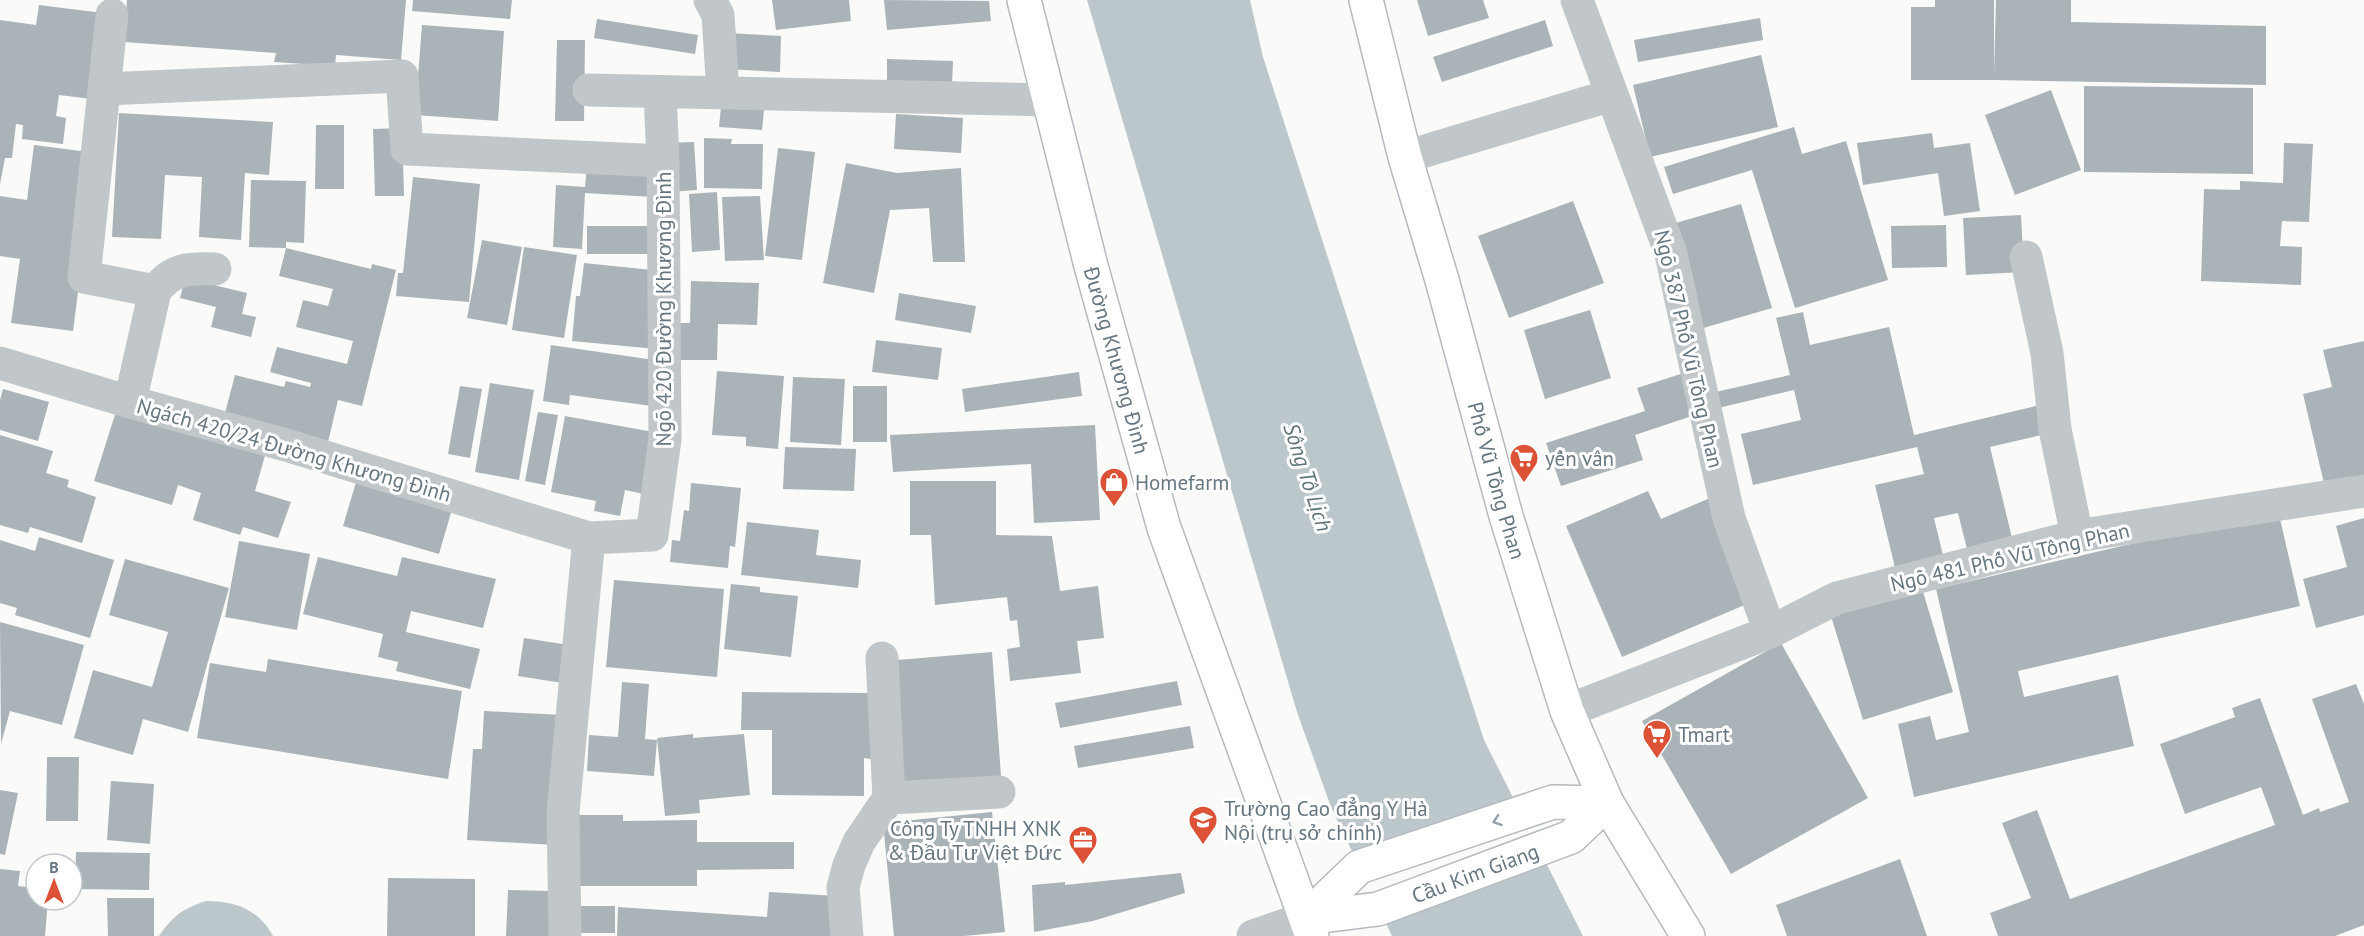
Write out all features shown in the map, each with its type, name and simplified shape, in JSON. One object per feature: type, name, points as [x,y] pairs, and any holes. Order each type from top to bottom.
[{"type":"main road","name":"Đường Khương Đình","points":[[1024,0],[1091,266],[1164,528],[1309,927]]},
{"type":"main road","name":"Phố Vũ Tông Phan","points":[[1366,0],[1406,157],[1506,516],[1567,711],[1607,803],[1688,936]]},
{"type":"main road","name":"Cầu Kim Giang","points":[[1309,927],[1359,867],[1553,802],[1607,803]]},
{"type":"main road","name":"Cầu Kim Giang","points":[[1309,927],[1378,909],[1571,837],[1607,803]]},
{"type":"street","points":[[710,0],[718,15],[723,93]]},
{"type":"street","name":"Ngõ 387 Phố Vũ Tông Phan","points":[[1577,0],[1671,254],[1729,518],[1770,632]]},
{"type":"street","points":[[112,15],[84,277],[155,291]]},
{"type":"street","points":[[104,89],[402,76],[407,149],[663,162]]},
{"type":"street","points":[[589,90],[1049,100]]},
{"type":"street","name":"Ngõ 420 Đường Khương Đình","points":[[589,538],[652,536],[665,439],[663,162],[660,92]]},
{"type":"street","points":[[1406,157],[1612,95]]},
{"type":"street","points":[[2026,257],[2047,353],[2055,429],[2077,536]]},
{"type":"street","points":[[130,402],[155,291],[166,277],[188,268],[215,269]]},
{"type":"street","name":"Ngách 420/24 Đường Khương Đình","points":[[0,363],[286,445],[589,538]]},
{"type":"street","name":"Ngõ 481 Phố Vũ Tông Phan","points":[[1567,711],[1770,632],[1837,598],[2077,536],[2364,491]]},
{"type":"street","points":[[565,936],[563,812],[589,538]]},
{"type":"street","points":[[847,936],[843,887],[849,865],[859,842],[889,798],[882,658]]},
{"type":"street","points":[[889,798],[999,792]]},
{"type":"street","points":[[1253,936],[1309,927]]},
{"type":"water","name":"Sông Tô Lịch","points":[[1087,0],[1250,0],[1263,57],[1484,740],[1583,936],[1392,936],[1331,807],[1297,712]]},
{"type":"water","points":[[206,901],[217,901],[245,908],[260,919],[273,936],[159,936],[179,914]]},
{"type":"pier","points":[[1523,812],[1541,848],[1378,909],[1359,867]]},
{"type":"building","points":[[127,0],[406,0],[401,60],[336,55],[335,66],[274,62],[276,53],[124,42]]},
{"type":"building","points":[[413,0],[512,0],[510,19],[412,11]]},
{"type":"building","points":[[772,0],[849,0],[851,21],[776,30]]},
{"type":"building","points":[[884,0],[989,1],[991,21],[887,30]]},
{"type":"building","points":[[1417,0],[1483,0],[1489,18],[1428,36]]},
{"type":"building","points":[[1935,0],[1994,0],[1994,73],[1996,0],[2071,0],[2071,22],[2266,26],[2266,85],[1911,80],[1911,7],[1935,7]]},
{"type":"building","points":[[39,5],[111,14],[100,100],[59,95],[56,116],[66,118],[63,144],[22,139],[23,125],[16,124],[12,158],[5,158],[0,184],[0,20],[36,25]]},
{"type":"building","points":[[1760,18],[1763,40],[1638,62],[1634,40]]},
{"type":"building","points":[[597,19],[698,35],[695,54],[594,38]]},
{"type":"building","points":[[1545,20],[1553,46],[1442,82],[1433,57]]},
{"type":"building","points":[[422,25],[504,31],[498,121],[415,115]]},
{"type":"building","points":[[728,33],[781,36],[780,72],[726,69]]},
{"type":"building","points":[[557,40],[585,40],[584,121],[555,121]]},
{"type":"building","points":[[1761,55],[1778,127],[1650,157],[1633,85]]},
{"type":"building","points":[[887,59],[953,61],[952,85],[887,82]]},
{"type":"building","points":[[2084,86],[2253,88],[2253,174],[2084,172]]},
{"type":"building","points":[[2051,90],[2081,170],[2015,195],[1985,115]]},
{"type":"building","points":[[722,97],[765,100],[762,130],[719,127]]},
{"type":"building","points":[[119,113],[273,122],[269,175],[245,173],[241,240],[199,237],[202,177],[165,175],[161,239],[112,237]]},
{"type":"building","points":[[896,114],[963,118],[961,153],[894,149]]},
{"type":"building","points":[[316,125],[344,125],[344,189],[315,189]]},
{"type":"building","points":[[1794,127],[1802,154],[1846,141],[1888,280],[1795,308],[1752,170],[1673,194],[1664,167]]},
{"type":"building","points":[[402,128],[404,196],[375,196],[373,129]]},
{"type":"building","points":[[1932,133],[1934,148],[1970,143],[1980,211],[1944,216],[1938,173],[1863,185],[1857,143]]},
{"type":"building","points":[[704,138],[732,139],[731,144],[763,144],[762,189],[704,188]]},
{"type":"building","points":[[694,142],[697,190],[668,192],[665,143]]},
{"type":"building","points":[[2284,143],[2313,144],[2309,222],[2282,221],[2280,246],[2302,247],[2301,285],[2201,281],[2204,189],[2240,190],[2240,181],[2283,183]]},
{"type":"building","points":[[34,145],[96,153],[73,331],[11,323],[20,259],[0,256],[0,196],[27,200]]},
{"type":"building","points":[[778,148],[815,152],[802,260],[765,256]]},
{"type":"building","points":[[846,163],[897,173],[961,168],[965,262],[933,262],[929,208],[890,210],[874,293],[823,283]]},
{"type":"building","points":[[587,165],[656,169],[654,197],[585,193],[582,249],[553,247],[556,185],[585,187]]},
{"type":"building","points":[[413,177],[480,184],[469,302],[396,296],[398,273],[403,273]]},
{"type":"building","points":[[251,180],[306,181],[304,243],[286,242],[286,248],[249,247]]},
{"type":"building","points":[[717,192],[720,250],[692,252],[689,194]]},
{"type":"building","points":[[760,196],[764,260],[725,261],[722,197]]},
{"type":"building","points":[[1573,201],[1604,283],[1509,318],[1478,236]]},
{"type":"building","points":[[1741,204],[1772,308],[1700,329],[1669,225]]},
{"type":"building","points":[[2021,215],[2024,272],[1966,275],[1963,218]]},
{"type":"building","points":[[1946,225],[1947,267],[1892,268],[1891,226]]},
{"type":"building","points":[[587,226],[659,226],[659,254],[587,254]]},
{"type":"building","points":[[482,240],[522,247],[507,325],[467,318]]},
{"type":"building","points":[[524,247],[577,255],[564,338],[512,330]]},
{"type":"building","points":[[286,248],[371,269],[372,264],[396,270],[362,406],[338,400],[327,446],[225,413],[235,375],[284,387],[286,381],[310,387],[311,383],[270,372],[277,347],[347,364],[353,341],[296,327],[303,300],[328,306],[333,289],[279,276]]},
{"type":"building","points":[[584,263],[662,271],[656,349],[572,341],[576,296],[580,296]]},
{"type":"building","points":[[185,278],[247,293],[242,314],[256,317],[251,337],[211,327],[216,307],[180,298]]},
{"type":"building","points":[[691,281],[759,283],[757,325],[718,324],[717,360],[675,360],[676,323],[690,323]]},
{"type":"building","points":[[899,293],[976,306],[971,333],[895,320]]},
{"type":"building","points":[[1590,310],[1611,378],[1545,399],[1524,330]]},
{"type":"building","points":[[1803,312],[1810,345],[1889,327],[1914,435],[2044,404],[2050,433],[1990,447],[2013,542],[1968,553],[1958,513],[1934,518],[1946,568],[1898,580],[1875,485],[1924,474],[1917,447],[1753,485],[1741,434],[1801,420],[1794,390],[1710,410],[1707,394],[1790,375],[1776,318]]},
{"type":"building","points":[[876,340],[942,348],[938,380],[872,372]]},
{"type":"building","points":[[2364,341],[2364,483],[2326,492],[2303,394],[2332,387],[2323,350]]},
{"type":"building","points":[[551,345],[654,360],[652,406],[570,395],[569,405],[543,401]]},
{"type":"building","points":[[717,371],[784,376],[778,449],[746,446],[746,437],[712,435]]},
{"type":"building","points":[[1690,371],[1704,412],[1635,435],[1643,460],[1561,486],[1546,443],[1645,411],[1637,388]]},
{"type":"building","points":[[1079,372],[1082,396],[965,412],[962,389]]},
{"type":"building","points":[[793,377],[845,379],[841,445],[790,442]]},
{"type":"building","points":[[490,383],[534,390],[519,480],[475,472]]},
{"type":"building","points":[[460,386],[482,389],[470,458],[448,454]]},
{"type":"building","points":[[853,386],[887,386],[887,442],[853,442]]},
{"type":"building","points":[[3,389],[49,402],[38,441],[0,430],[0,400]]},
{"type":"building","points":[[118,405],[266,452],[255,491],[291,502],[278,538],[243,527],[240,535],[193,520],[201,493],[178,485],[172,505],[94,481]]},
{"type":"building","points":[[538,412],[558,415],[545,485],[525,481]]},
{"type":"building","points":[[565,416],[659,433],[648,495],[625,490],[620,516],[594,511],[596,501],[551,492]]},
{"type":"building","points":[[1095,425],[1100,520],[1034,523],[1031,464],[893,472],[890,435]]},
{"type":"building","points":[[0,435],[53,451],[46,473],[69,480],[67,487],[96,497],[82,543],[30,527],[28,533],[0,525]]},
{"type":"building","points":[[785,447],[856,449],[854,491],[783,489]]},
{"type":"building","points":[[359,472],[455,499],[439,554],[343,526]]},
{"type":"building","points":[[910,481],[996,481],[996,535],[1052,536],[1060,591],[1098,586],[1104,638],[1077,641],[1081,673],[1010,681],[1007,649],[1020,647],[1017,620],[1010,621],[1007,597],[935,605],[931,535],[910,535]]},
{"type":"building","points":[[691,483],[741,488],[735,547],[730,546],[728,568],[670,562],[672,540],[680,541],[684,510],[689,511]]},
{"type":"building","points":[[1648,491],[1661,519],[1710,498],[1754,601],[1622,657],[1566,526]]},
{"type":"building","points":[[2278,510],[2300,606],[2018,671],[2024,697],[2118,675],[2134,746],[1914,797],[1898,724],[1930,716],[1936,740],[1969,732],[1936,589]]},
{"type":"building","points":[[2364,518],[2364,615],[2316,628],[2303,579],[2347,567],[2336,526]]},
{"type":"building","points":[[747,522],[819,530],[816,555],[861,560],[858,588],[741,575]]},
{"type":"building","points":[[39,537],[114,560],[90,638],[15,615],[17,608],[0,603],[0,540],[35,551]]},
{"type":"building","points":[[239,541],[310,554],[297,630],[225,617]]},
{"type":"building","points":[[318,557],[397,576],[402,557],[496,579],[483,628],[411,611],[406,632],[480,649],[470,689],[396,671],[398,662],[378,657],[383,634],[303,614]]},
{"type":"building","points":[[125,559],[229,588],[188,732],[143,719],[133,755],[74,738],[93,670],[152,687],[168,632],[109,615]]},
{"type":"building","points":[[614,580],[724,589],[717,677],[606,667]]},
{"type":"building","points":[[731,584],[760,587],[760,592],[798,596],[791,657],[724,649]]},
{"type":"building","points":[[1921,585],[1953,692],[1863,720],[1830,613]]},
{"type":"building","points":[[0,622],[84,645],[62,725],[10,711],[1,744]]},
{"type":"building","points":[[524,638],[575,646],[569,684],[518,676]]},
{"type":"building","points":[[1781,643],[1868,798],[1731,874],[1642,721]]},
{"type":"building","points":[[992,652],[1001,776],[895,784],[886,661]]},
{"type":"building","points":[[268,659],[462,691],[448,779],[197,738],[210,663],[266,672]]},
{"type":"building","points":[[1177,681],[1182,705],[1060,728],[1055,703]]},
{"type":"building","points":[[622,682],[649,684],[645,739],[657,740],[654,776],[587,771],[589,735],[618,737]]},
{"type":"building","points":[[2356,684],[2364,704],[2364,925],[2335,936],[1998,936],[1990,913],[2031,898],[2002,823],[2037,810],[2070,899],[2275,825],[2261,787],[2185,814],[2160,744],[2235,717],[2232,708],[2260,698],[2303,815],[2319,808],[2320,812],[2349,802],[2312,699]]},
{"type":"building","points":[[742,692],[872,693],[871,759],[864,758],[864,796],[772,795],[772,730],[741,730]]},
{"type":"building","points":[[484,711],[563,715],[555,845],[467,840],[473,749],[482,749]]},
{"type":"building","points":[[1190,726],[1194,748],[1078,768],[1074,746]]},
{"type":"building","points":[[693,734],[693,738],[744,734],[750,795],[699,800],[700,813],[665,816],[657,738]]},
{"type":"building","points":[[47,757],[79,757],[78,821],[46,821]]},
{"type":"building","points":[[111,781],[154,784],[150,844],[107,840]]},
{"type":"building","points":[[0,790],[18,793],[5,855],[0,854]]},
{"type":"building","points":[[992,812],[1005,932],[964,936],[894,936],[883,823]]},
{"type":"building","points":[[572,815],[623,815],[623,821],[697,820],[697,842],[794,842],[794,869],[697,870],[697,886],[572,886]]},
{"type":"building","points":[[84,852],[150,853],[149,890],[84,889]]},
{"type":"building","points":[[1900,859],[1927,936],[1787,936],[1776,905]]},
{"type":"building","points":[[0,869],[20,871],[18,886],[24,887],[24,912],[47,912],[45,936],[0,936]]},
{"type":"building","points":[[1181,873],[1185,893],[1093,921],[1034,932],[1032,885],[1065,882],[1065,885]]},
{"type":"building","points":[[388,878],[475,879],[475,936],[387,936]]},
{"type":"building","points":[[508,890],[553,891],[552,936],[506,936]]},
{"type":"building","points":[[769,892],[838,896],[835,936],[617,936],[618,907],[767,917]]},
{"type":"building","points":[[107,898],[154,898],[154,936],[108,936]]},
{"type":"building","points":[[569,906],[615,906],[615,933],[569,933]]},
{"type":"place","name":"yến vân","points":[[1524,484]]},
{"type":"place","name":"Homefarm","points":[[1114,508]]},
{"type":"place","name":"Tmart","points":[[1657,760]]},
{"type":"place","name":"Trường Cao đẳng Y Hà Nội (trụ sở chính)","points":[[1203,846]]},
{"type":"place","name":"Công Ty TNHH XNK & Đầu Tư Việt Đức","points":[[1083,866]]}]
